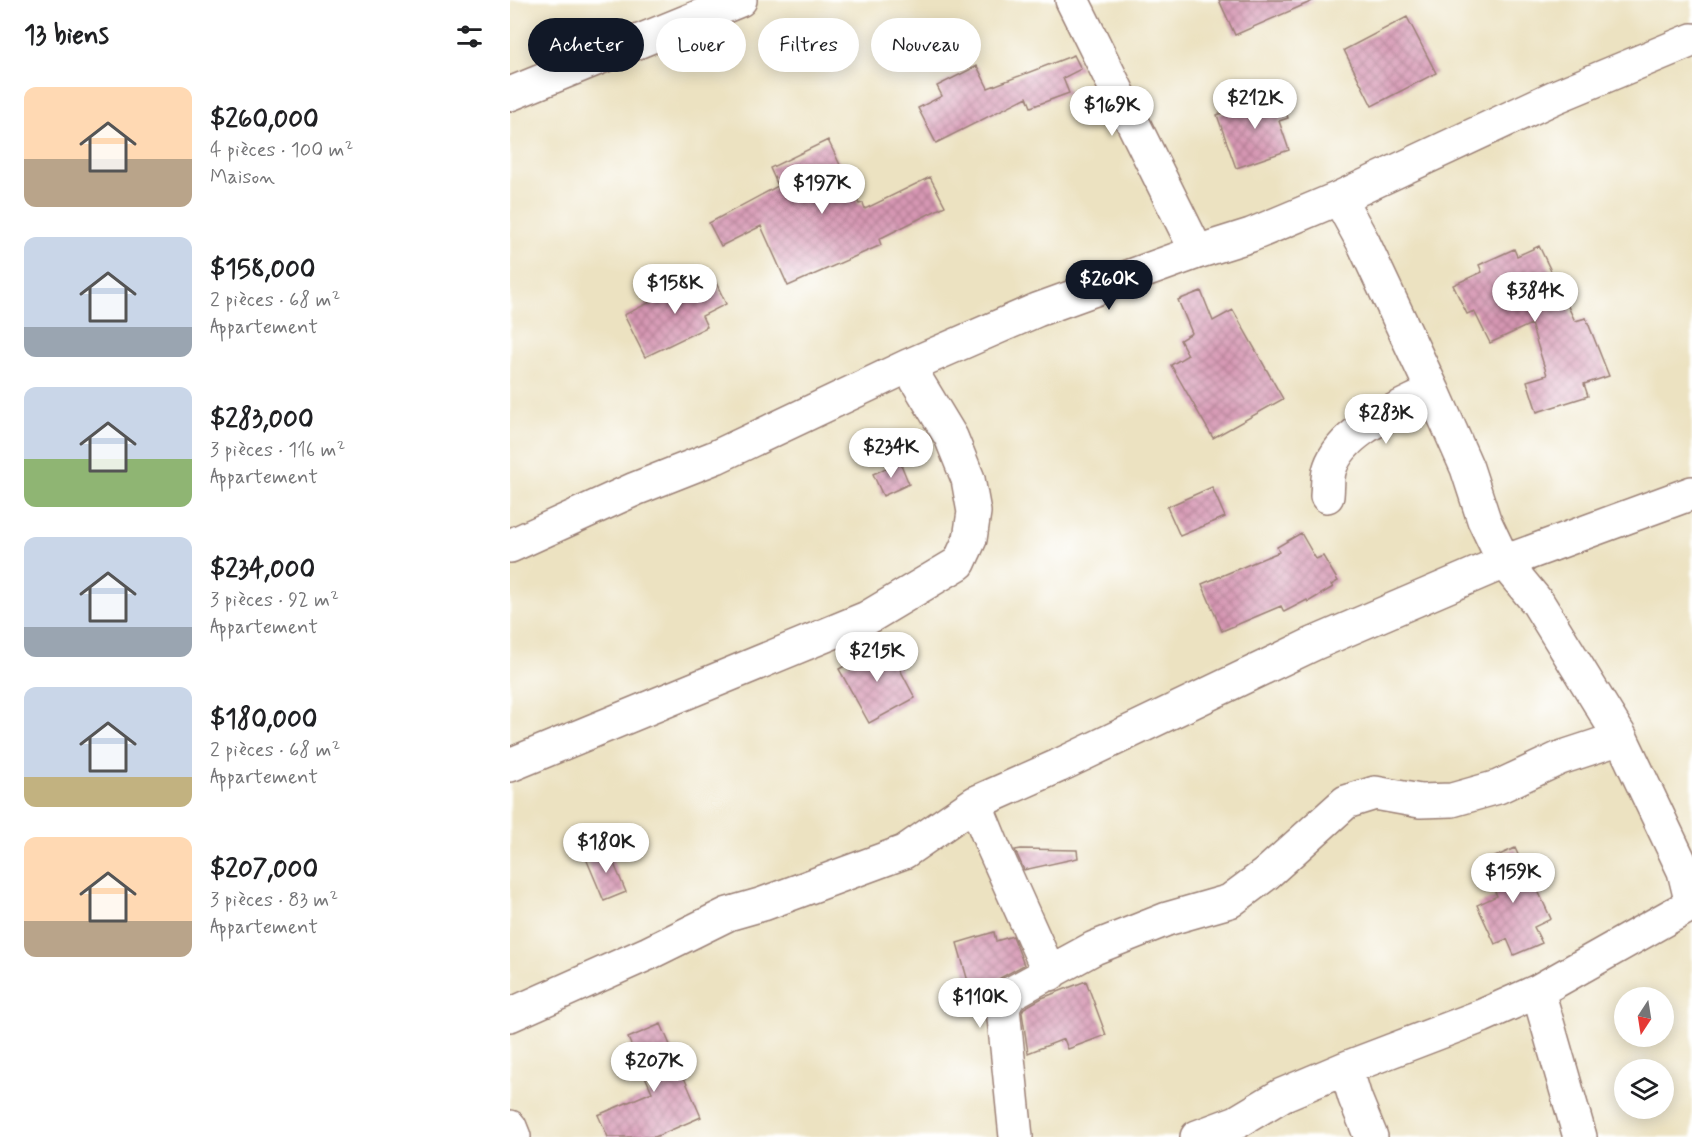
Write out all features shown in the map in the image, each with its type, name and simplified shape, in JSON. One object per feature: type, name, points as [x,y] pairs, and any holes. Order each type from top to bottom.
[{"type":"street","points":[[510,94],[740,0]]},
{"type":"street","points":[[1072,0],[1197,252]]},
{"type":"street","points":[[510,546],[635,489],[716,457],[908,366],[1037,310],[1197,252],[1251,235],[1339,198],[1555,96],[1692,40]]},
{"type":"street","points":[[1197,1137],[1237,1122],[1282,1095],[1482,1016],[1538,991],[1692,904],[1684,871],[1621,738],[1538,603],[1504,562],[1484,519],[1467,468],[1433,391],[1363,242],[1339,198]]},
{"type":"street","points":[[510,765],[867,618],[959,563],[970,539],[974,512],[968,479],[951,437],[908,366]]},
{"type":"street","points":[[1327,496],[1329,468],[1343,447],[1359,431],[1433,391]]},
{"type":"street","points":[[510,1015],[649,953],[728,914],[763,904],[904,852],[975,803],[1058,766],[1313,644],[1504,562],[1692,493]]},
{"type":"street","points":[[1016,1137],[1003,1008],[1010,994],[1094,948],[1167,919],[1230,901],[1266,874],[1346,802],[1375,793],[1420,801],[1452,800],[1498,787],[1560,758],[1621,738]]},
{"type":"street","points":[[975,803],[1050,974]]},
{"type":"street","points":[[1538,991],[1580,1137]]},
{"type":"street","points":[[1346,1068],[1371,1137]]},
{"type":"street","points":[[510,1126],[514,1137]]},
{"type":"building","points":[[1219,0],[1315,0],[1235,35]]},
{"type":"building","points":[[1407,17],[1436,73],[1372,106],[1344,50]]},
{"type":"building","points":[[1074,55],[1081,69],[1063,78],[1069,93],[1031,107],[1027,97],[936,143],[918,108],[942,96],[937,86],[965,72],[980,72],[988,88]]},
{"type":"building","points":[[1279,92],[1288,118],[1279,121],[1289,150],[1236,168],[1217,115]]},
{"type":"building","points":[[828,140],[859,204],[863,203],[865,209],[930,177],[945,206],[879,239],[881,245],[788,286],[761,226],[721,246],[709,223],[778,186],[770,168]]},
{"type":"building","points":[[1539,246],[1575,321],[1586,318],[1609,376],[1584,384],[1588,396],[1537,412],[1527,381],[1547,375],[1531,324],[1490,343],[1474,311],[1467,314],[1453,285],[1482,272],[1479,265],[1514,249],[1517,256]]},
{"type":"building","points":[[711,272],[726,304],[702,316],[707,327],[645,357],[624,315]]},
{"type":"building","points":[[1201,291],[1213,321],[1233,310],[1283,399],[1213,438],[1171,365],[1188,355],[1180,340],[1192,333],[1178,300]]},
{"type":"building","points":[[900,462],[909,484],[883,496],[873,474]]},
{"type":"building","points":[[1212,487],[1225,517],[1180,536],[1167,507]]},
{"type":"building","points":[[1301,533],[1316,559],[1323,556],[1338,581],[1331,585],[1333,587],[1308,602],[1307,600],[1284,612],[1281,606],[1222,631],[1202,584],[1279,552],[1277,547]]},
{"type":"building","points":[[886,643],[915,698],[869,723],[839,669]]},
{"type":"building","points":[[607,847],[626,892],[604,901],[585,856]]},
{"type":"building","points":[[1515,848],[1551,919],[1534,927],[1542,943],[1514,955],[1507,939],[1495,944],[1477,905],[1497,896],[1481,863]]},
{"type":"building","points":[[1015,850],[1077,850],[1078,858],[1024,870]]},
{"type":"building","points":[[994,932],[996,941],[1013,936],[1024,965],[1000,978],[993,986],[986,1001],[975,1006],[957,943]]},
{"type":"building","points":[[1086,981],[1106,1035],[1068,1049],[1064,1039],[1028,1053],[1022,1012],[1024,1008],[1042,998]]},
{"type":"building","points":[[661,1024],[701,1117],[655,1137],[608,1137],[598,1115],[652,1092],[628,1038]]}]
